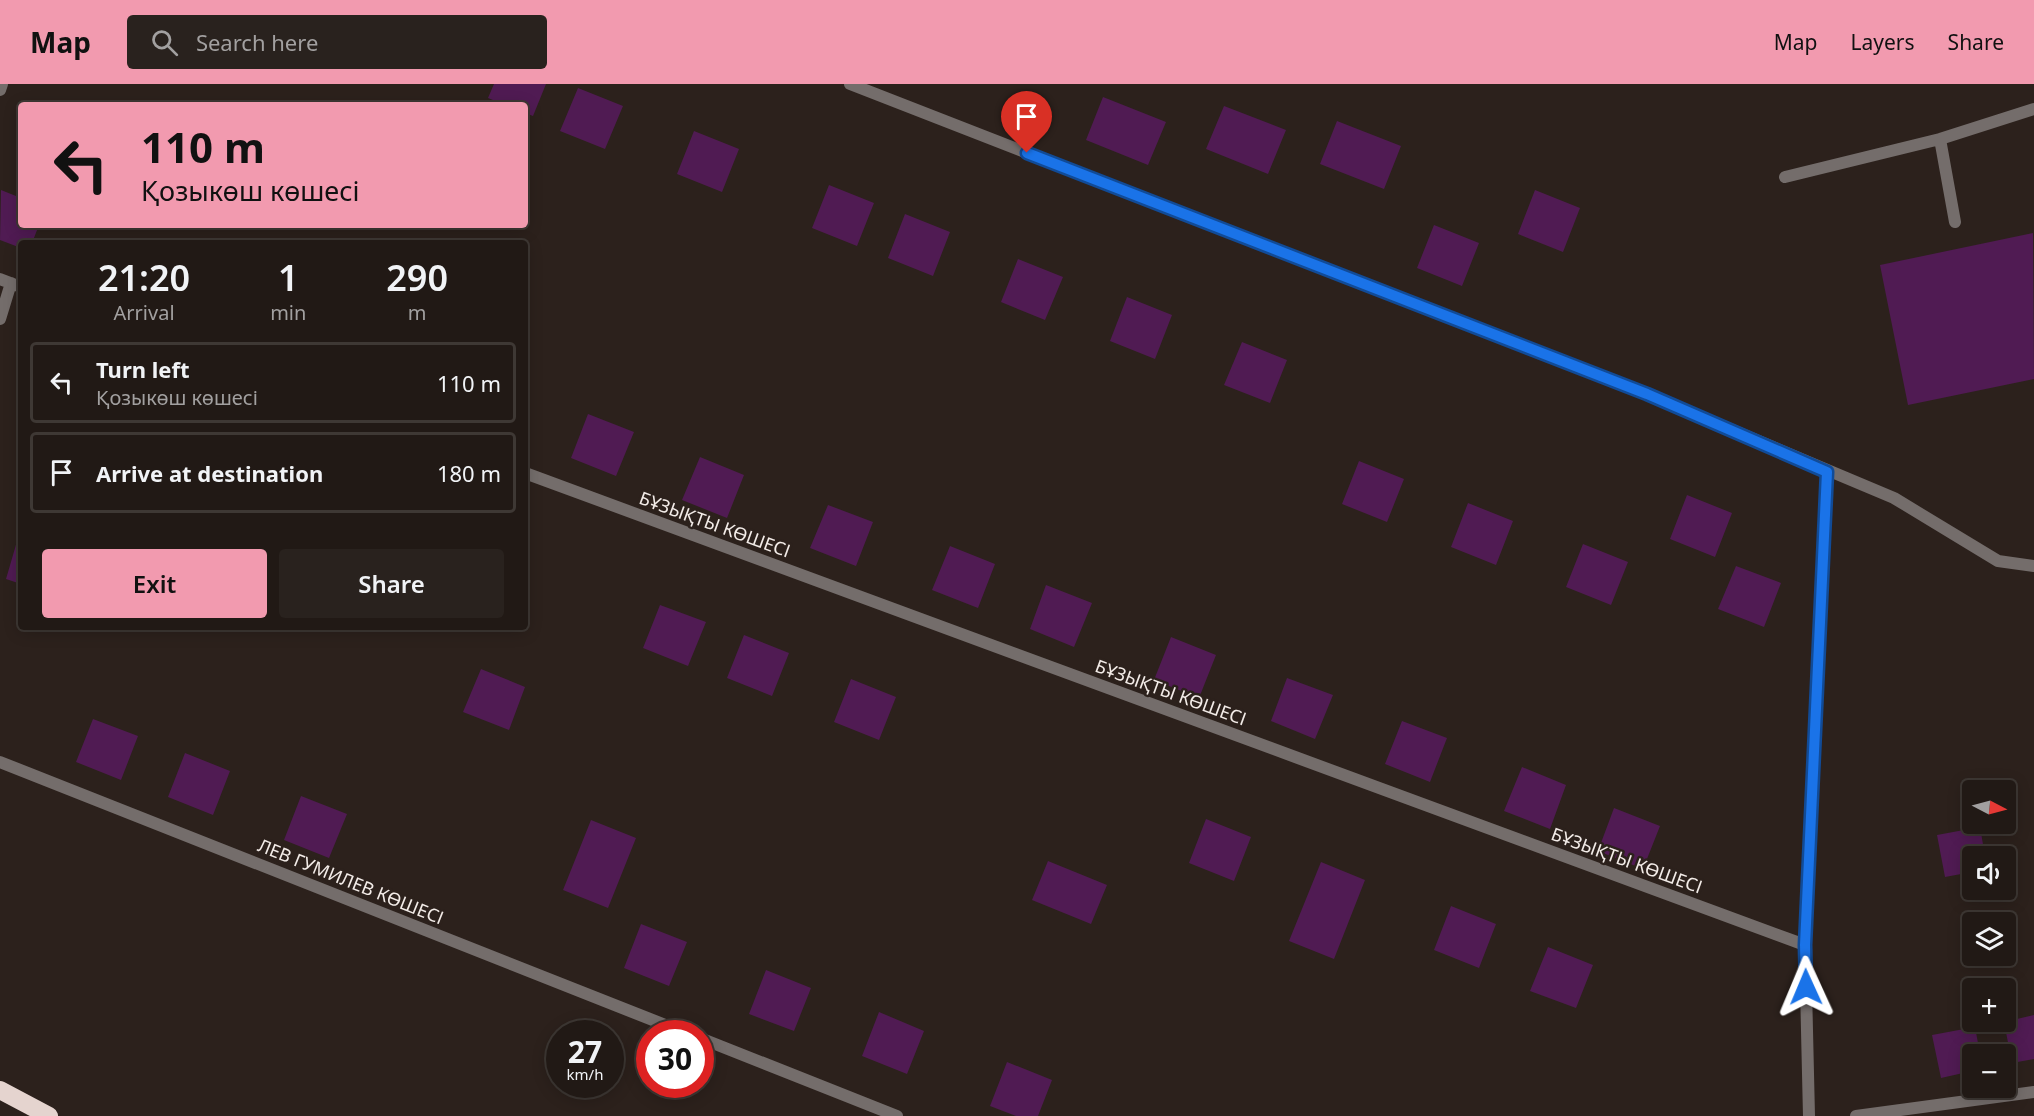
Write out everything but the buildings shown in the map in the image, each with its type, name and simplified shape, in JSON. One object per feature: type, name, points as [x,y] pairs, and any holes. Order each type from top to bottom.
[{"type":"highway","points":[[0,1090],[49,1116]]},
{"type":"street","points":[[0,90],[2,84]]},
{"type":"street","points":[[850,84],[1647,394],[1827,472],[1894,498],[1998,561],[2034,566]]},
{"type":"street","points":[[1785,177],[1940,139],[2034,109]]},
{"type":"street","points":[[1940,139],[1955,222]]},
{"type":"street","points":[[0,319],[11,283]]},
{"type":"street","points":[[1809,1116],[1805,945],[1827,472]]},
{"type":"street","name":"БҰЗЫҚТЫ КӨШЕСІ","points":[[528,474],[1805,945]]},
{"type":"street","name":"ЛЕВ ГУМИЛЕВ КӨШЕСІ","points":[[0,762],[653,1020]]},
{"type":"street","points":[[714,1044],[897,1116]]},
{"type":"street","points":[[1856,1116],[2034,1092]]},
{"type":"route","points":[[1027,153],[1647,394],[1827,472],[1805,945],[1806,987]]}]
